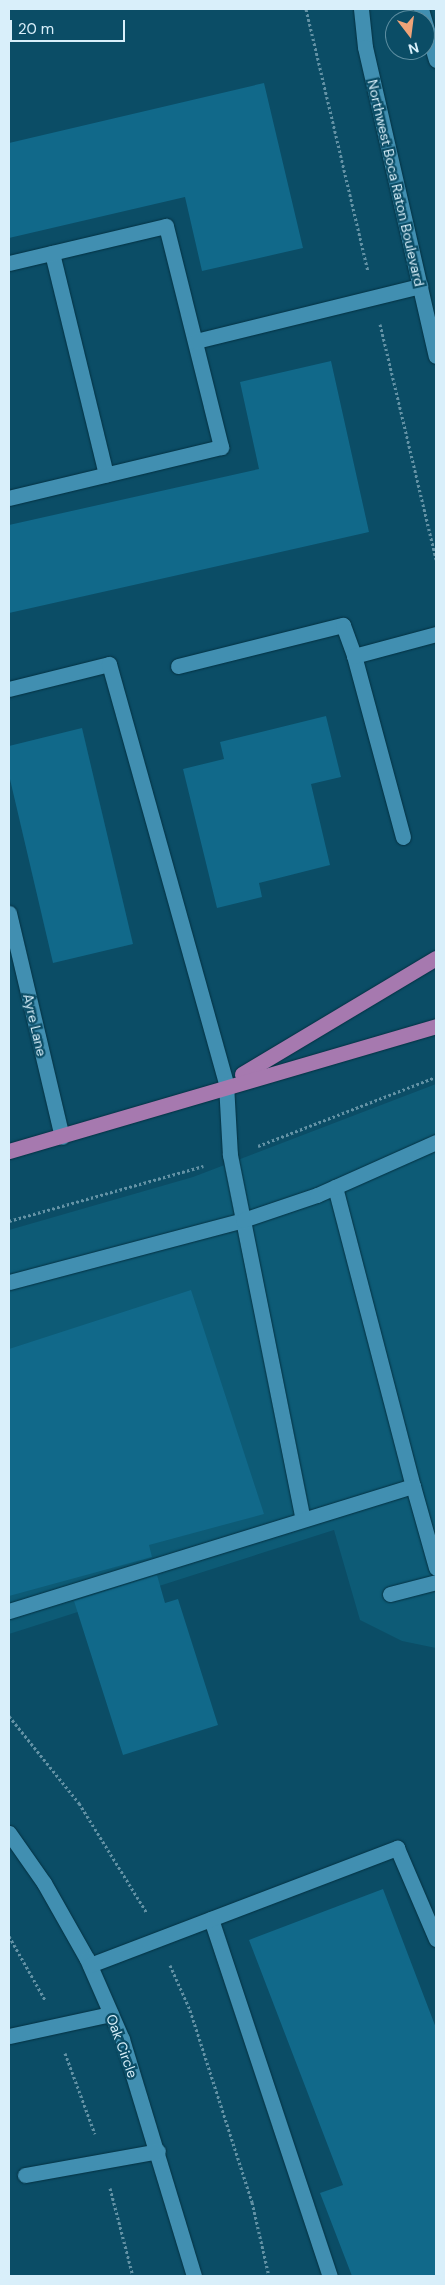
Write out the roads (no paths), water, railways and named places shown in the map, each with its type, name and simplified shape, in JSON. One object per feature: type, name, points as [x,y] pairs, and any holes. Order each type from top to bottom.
[{"type":"main road","points":[[226,1084],[436,958]]},
{"type":"main road","points":[[9,1151],[62,1137],[226,1084],[436,1026]]},
{"type":"street","name":"Northwest Boca Raton Boulevard","points":[[361,9],[365,47],[436,356]]},
{"type":"street","points":[[421,9],[436,60]]},
{"type":"street","points":[[9,263],[166,226],[221,447],[9,498]]},
{"type":"street","points":[[52,254],[106,475]]},
{"type":"street","points":[[196,341],[420,286]]},
{"type":"street","points":[[178,666],[343,625],[354,656],[403,837]]},
{"type":"street","points":[[354,656],[436,634]]},
{"type":"street","points":[[9,689],[109,664],[226,1084],[230,1155],[303,1519]]},
{"type":"street","name":"Ayre Lane","points":[[9,913],[62,1137]]},
{"type":"street","points":[[9,1282],[244,1220],[336,1187],[436,1142]]},
{"type":"street","points":[[336,1187],[436,1568]]},
{"type":"street","points":[[9,1611],[413,1486]]},
{"type":"street","points":[[390,1594],[436,1582]]},
{"type":"street","name":"Oak Circle","points":[[9,1833],[44,1883],[90,1966],[111,2014],[158,2151],[194,2276]]},
{"type":"street","points":[[90,1966],[397,1848],[436,1939]]},
{"type":"street","points":[[211,1919],[330,2276]]},
{"type":"street","points":[[9,2036],[111,2014]]},
{"type":"street","points":[[25,2175],[104,2164],[158,2151]]}]
